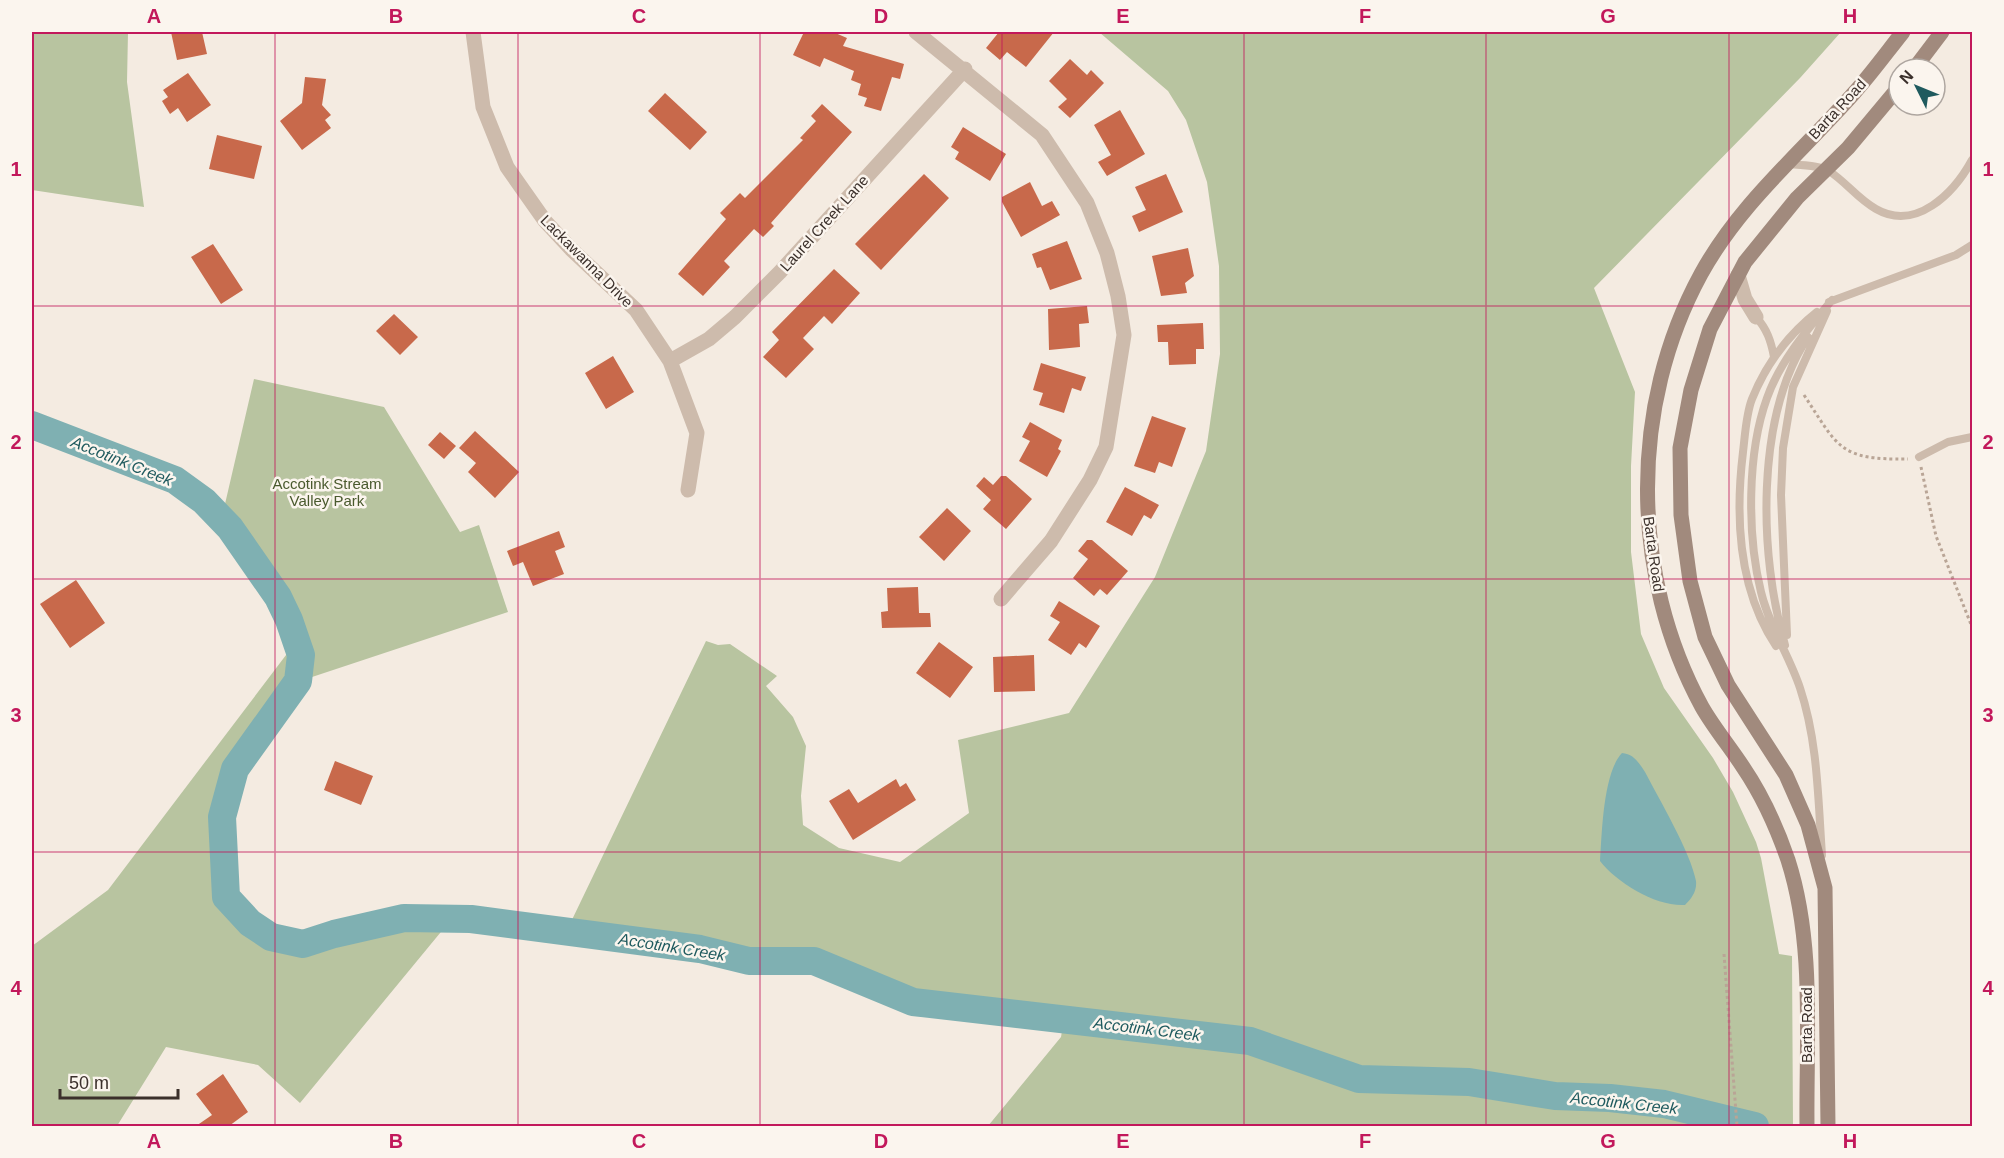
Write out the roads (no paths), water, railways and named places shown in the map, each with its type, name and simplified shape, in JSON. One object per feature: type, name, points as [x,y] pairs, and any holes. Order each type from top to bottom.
[{"type":"street","name":"Lackawanna Drive","points":[[473,32],[483,107],[507,167],[552,228],[636,310],[670,361],[697,434],[688,490]]},
{"type":"street","points":[[916,32],[964,69],[1041,135],[1087,203],[1107,253],[1118,296],[1124,335],[1106,447],[1090,480],[1051,541],[1001,600]]},
{"type":"street","name":"Barta Road","points":[[1807,1126],[1806,959],[1797,895],[1778,833],[1746,771],[1702,707],[1665,622],[1648,523],[1647,464],[1654,410],[1665,364],[1682,317],[1701,275],[1746,208],[1854,93],[1903,32]]},
{"type":"street","points":[[1923,57],[1942,32]]},
{"type":"street","name":"Laurel Creek Lane","points":[[670,361],[709,339],[735,317],[780,272],[964,69]]},
{"type":"street","name":"Barta Road","points":[[1828,1126],[1825,888],[1808,825],[1786,775],[1728,685],[1705,637],[1690,581],[1680,515],[1680,448],[1691,390],[1710,329],[1745,262],[1797,198],[1827,169],[1887,101]]},
{"type":"street","points":[[1738,275],[1745,299],[1756,317]]},
{"type":"lane","points":[[1786,164],[1827,169],[1877,210],[1909,216],[1935,205],[1944,198],[1957,184],[1972,160]]},
{"type":"lane","points":[[1792,668],[1767,632],[1749,591],[1739,531],[1738,492],[1752,400],[1774,357],[1795,330],[1832,300],[1956,255],[1972,244]]},
{"type":"lane","points":[[1792,668],[1785,622],[1781,495],[1782,448],[1792,391],[1832,300]]},
{"type":"lane","points":[[1825,888],[1814,744],[1800,689],[1774,630],[1761,592],[1754,551],[1755,445],[1772,388],[1796,343],[1832,300]]},
{"type":"lane","points":[[1792,668],[1778,620],[1767,532],[1769,449],[1786,385],[1803,344],[1832,300]]},
{"type":"lane","points":[[1756,317],[1768,334],[1774,357]]},
{"type":"lane","points":[[1792,391],[1804,395]]},
{"type":"lane","points":[[1919,457],[1948,442],[1972,437]]},
{"type":"water","points":[[1622,753],[1633,757],[1645,772],[1688,856],[1696,888],[1685,905],[1662,902],[1638,892],[1600,861],[1607,789],[1616,762]]},
{"type":"waterway","name":"Accotink Creek","points":[[32,425],[175,480],[204,501],[230,528],[278,597],[289,620],[301,655],[298,681],[235,769],[222,817],[226,897],[250,923],[271,937],[303,944],[334,934],[404,918],[471,919],[700,949],[749,961],[814,961],[913,1002],[1250,1041],[1359,1079],[1469,1082],[1555,1096],[1610,1098],[1664,1104],[1755,1126]]},
{"type":"park label","name":"Accotink Stream Valley Park","points":[[327,492]]}]
